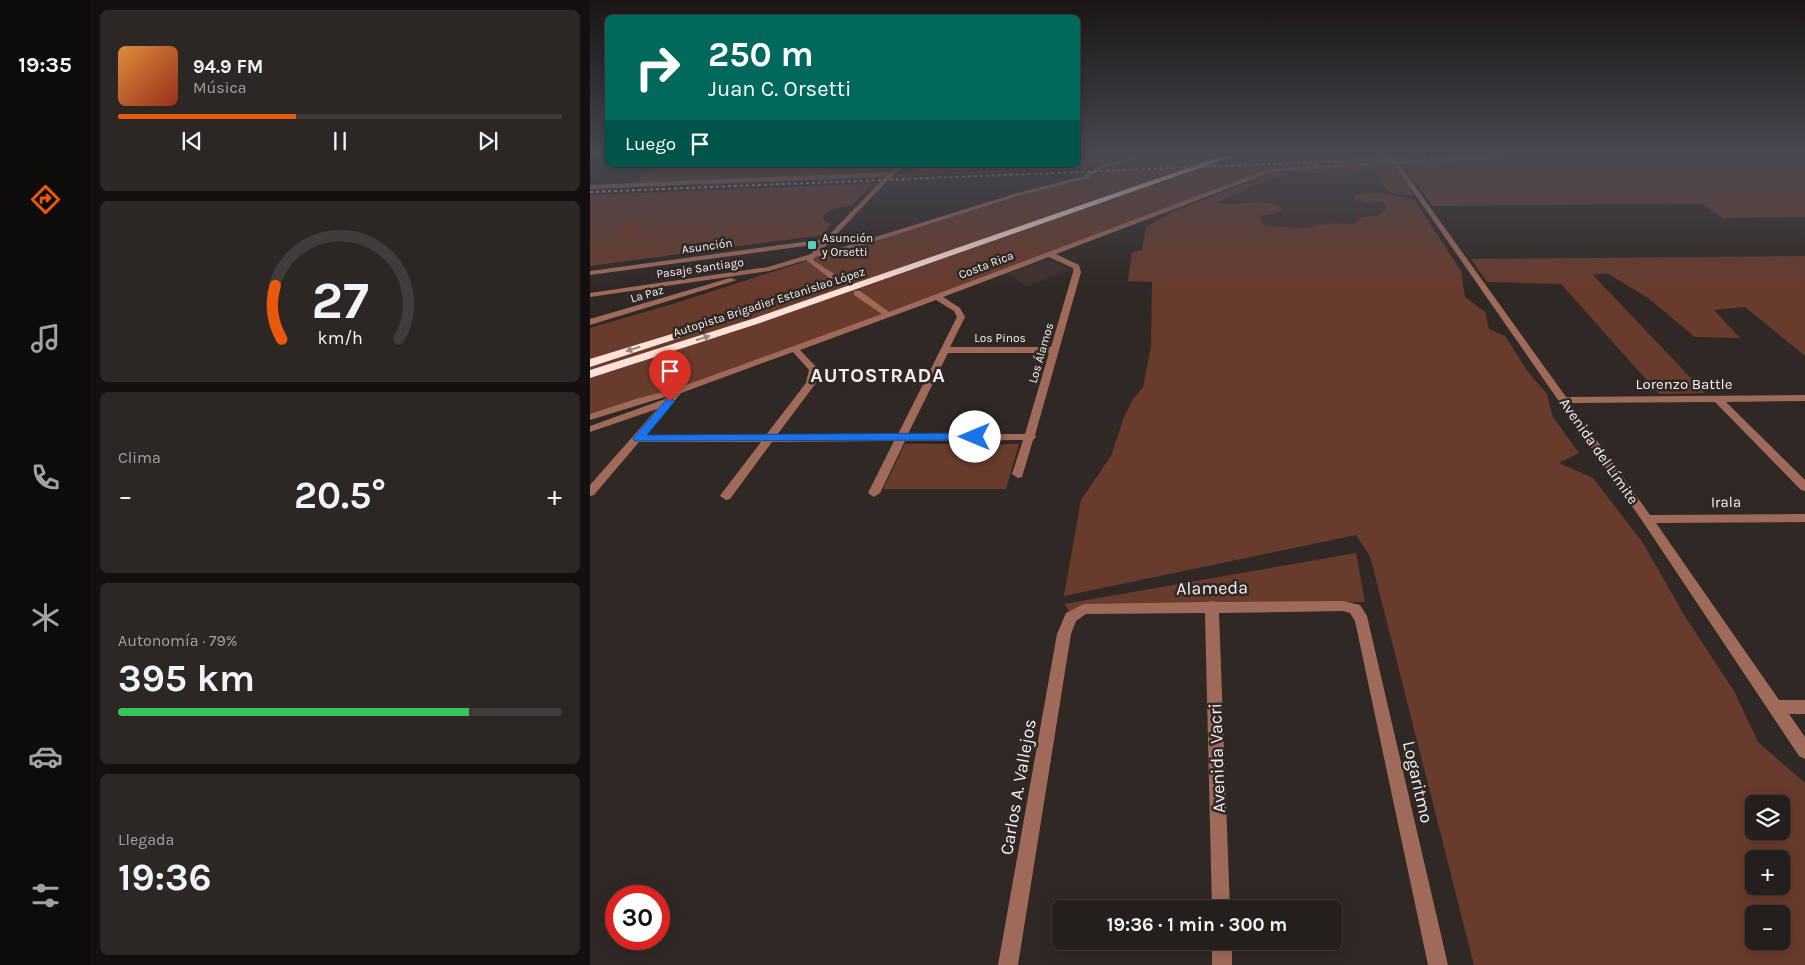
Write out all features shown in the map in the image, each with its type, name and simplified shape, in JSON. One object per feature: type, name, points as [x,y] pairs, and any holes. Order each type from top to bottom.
[{"type":"highway","name":"Autopista Brigadier Estanislao López","points":[[590,362],[903,262],[1088,198]]},
{"type":"highway","name":"Autopista Brigadier Estanislao López","points":[[590,374],[775,315],[1112,198]]},
{"type":"street","points":[[839,281],[809,260],[869,198]]},
{"type":"street","points":[[812,256],[845,249],[1008,198]]},
{"type":"street","name":"Costa Rica","points":[[590,417],[642,400],[678,391],[795,349],[1197,198]]},
{"type":"street","name":"Avenida del Límite","points":[[1420,198],[1647,519],[1805,751]]},
{"type":"street","name":"Asunción","points":[[590,273],[827,241]]},
{"type":"street","name":"Los Álamos","points":[[1018,474],[1031,436],[1077,272],[1076,267],[1049,254]]},
{"type":"street","points":[[710,287],[720,256]]},
{"type":"street","name":"Pasaje Santiago","points":[[590,295],[768,270],[812,256]]},
{"type":"street","name":"La Paz","points":[[590,321],[768,270]]},
{"type":"street","points":[[857,293],[887,314]]},
{"type":"street","points":[[874,493],[961,317],[957,310],[937,297]]},
{"type":"street","points":[[726,496],[811,383],[814,370],[795,349]]},
{"type":"street","name":"Los Pinos","points":[[944,350],[1055,350]]},
{"type":"street","points":[[590,492],[678,391]]},
{"type":"street","name":"Lorenzo Battle","points":[[1563,400],[1805,398]]},
{"type":"street","points":[[1718,399],[1805,488]]},
{"type":"street","points":[[590,429],[670,401]]},
{"type":"street","points":[[638,439],[1031,436]]},
{"type":"street","name":"Irala","points":[[1647,519],[1805,518]]},
{"type":"street","name":"Alameda","points":[[1071,617],[1084,609],[1212,606],[1343,606],[1355,609]]},
{"type":"street","name":"Avenida Vacri","points":[[1212,606],[1221,900]]},
{"type":"street","name":"Logaritmo","points":[[1355,609],[1362,620],[1438,965]]},
{"type":"street","name":"Carlos A. Vallejos","points":[[1008,965],[1064,634],[1071,617]]},
{"type":"street","points":[[1774,707],[1805,707]]},
{"type":"street","points":[[1222,950],[1222,965]]},
{"type":"shaded area","points":[[590,198],[859,198],[852,205],[833,209],[823,216],[824,221],[831,224],[823,235],[590,266]]},
{"type":"shaded area","points":[[1015,198],[1196,198],[678,391],[590,417],[590,328],[676,303],[809,260],[812,256]]},
{"type":"shaded area","points":[[1208,198],[1226,198],[1218,202],[1226,204],[1260,202],[1277,205],[1284,210],[1274,214],[1259,216],[1263,225],[1303,228],[1330,223],[1355,224],[1362,217],[1377,216],[1386,209],[1383,202],[1368,203],[1354,198],[1414,199],[1461,271],[1465,297],[1485,312],[1489,329],[1505,336],[1528,372],[1547,394],[1553,417],[1579,453],[1559,463],[1593,478],[1643,543],[1683,613],[1734,691],[1758,742],[1805,783],[1805,965],[1474,965],[1370,556],[1356,535],[1064,596],[1081,500],[1111,456],[1124,417],[1133,399],[1143,387],[1151,347],[1152,282],[1128,281],[1132,252],[1142,250],[1146,227],[1172,212]]},
{"type":"shaded area","points":[[1225,198],[1374,198],[1368,203],[1383,202],[1386,209],[1377,216],[1362,217],[1355,224],[1330,223],[1303,228],[1263,225],[1258,216],[1283,211],[1278,205],[1265,202],[1226,205],[1217,202]]},
{"type":"shaded area","points":[[1427,198],[1805,198],[1805,217],[1723,218],[1702,204],[1433,206]]},
{"type":"shaded area","points":[[642,219],[654,220],[641,223],[631,230],[643,234],[630,238],[618,237],[625,231],[628,224]]},
{"type":"shaded area","points":[[1805,256],[1805,356],[1745,307],[1714,310],[1740,338],[1695,337],[1648,298],[1607,273],[1593,275],[1705,393],[1659,394],[1561,284],[1487,282],[1471,259]]},
{"type":"shaded area","points":[[1048,259],[1069,270],[1027,287],[1006,274]]},
{"type":"shaded area","points":[[905,444],[1019,444],[1006,489],[883,489]]},
{"type":"shaded area","points":[[1356,553],[1365,602],[1213,603],[1070,612],[1064,604]]},
{"type":"tunnel","points":[[839,281],[857,293]]},
{"type":"place","name":"Asunción y Orsetti","points":[[812,245]]},
{"type":"district","name":"AUTOSTRADA","points":[[878,375]]},
{"type":"route","points":[[670,401],[638,439],[975,437]]}]
